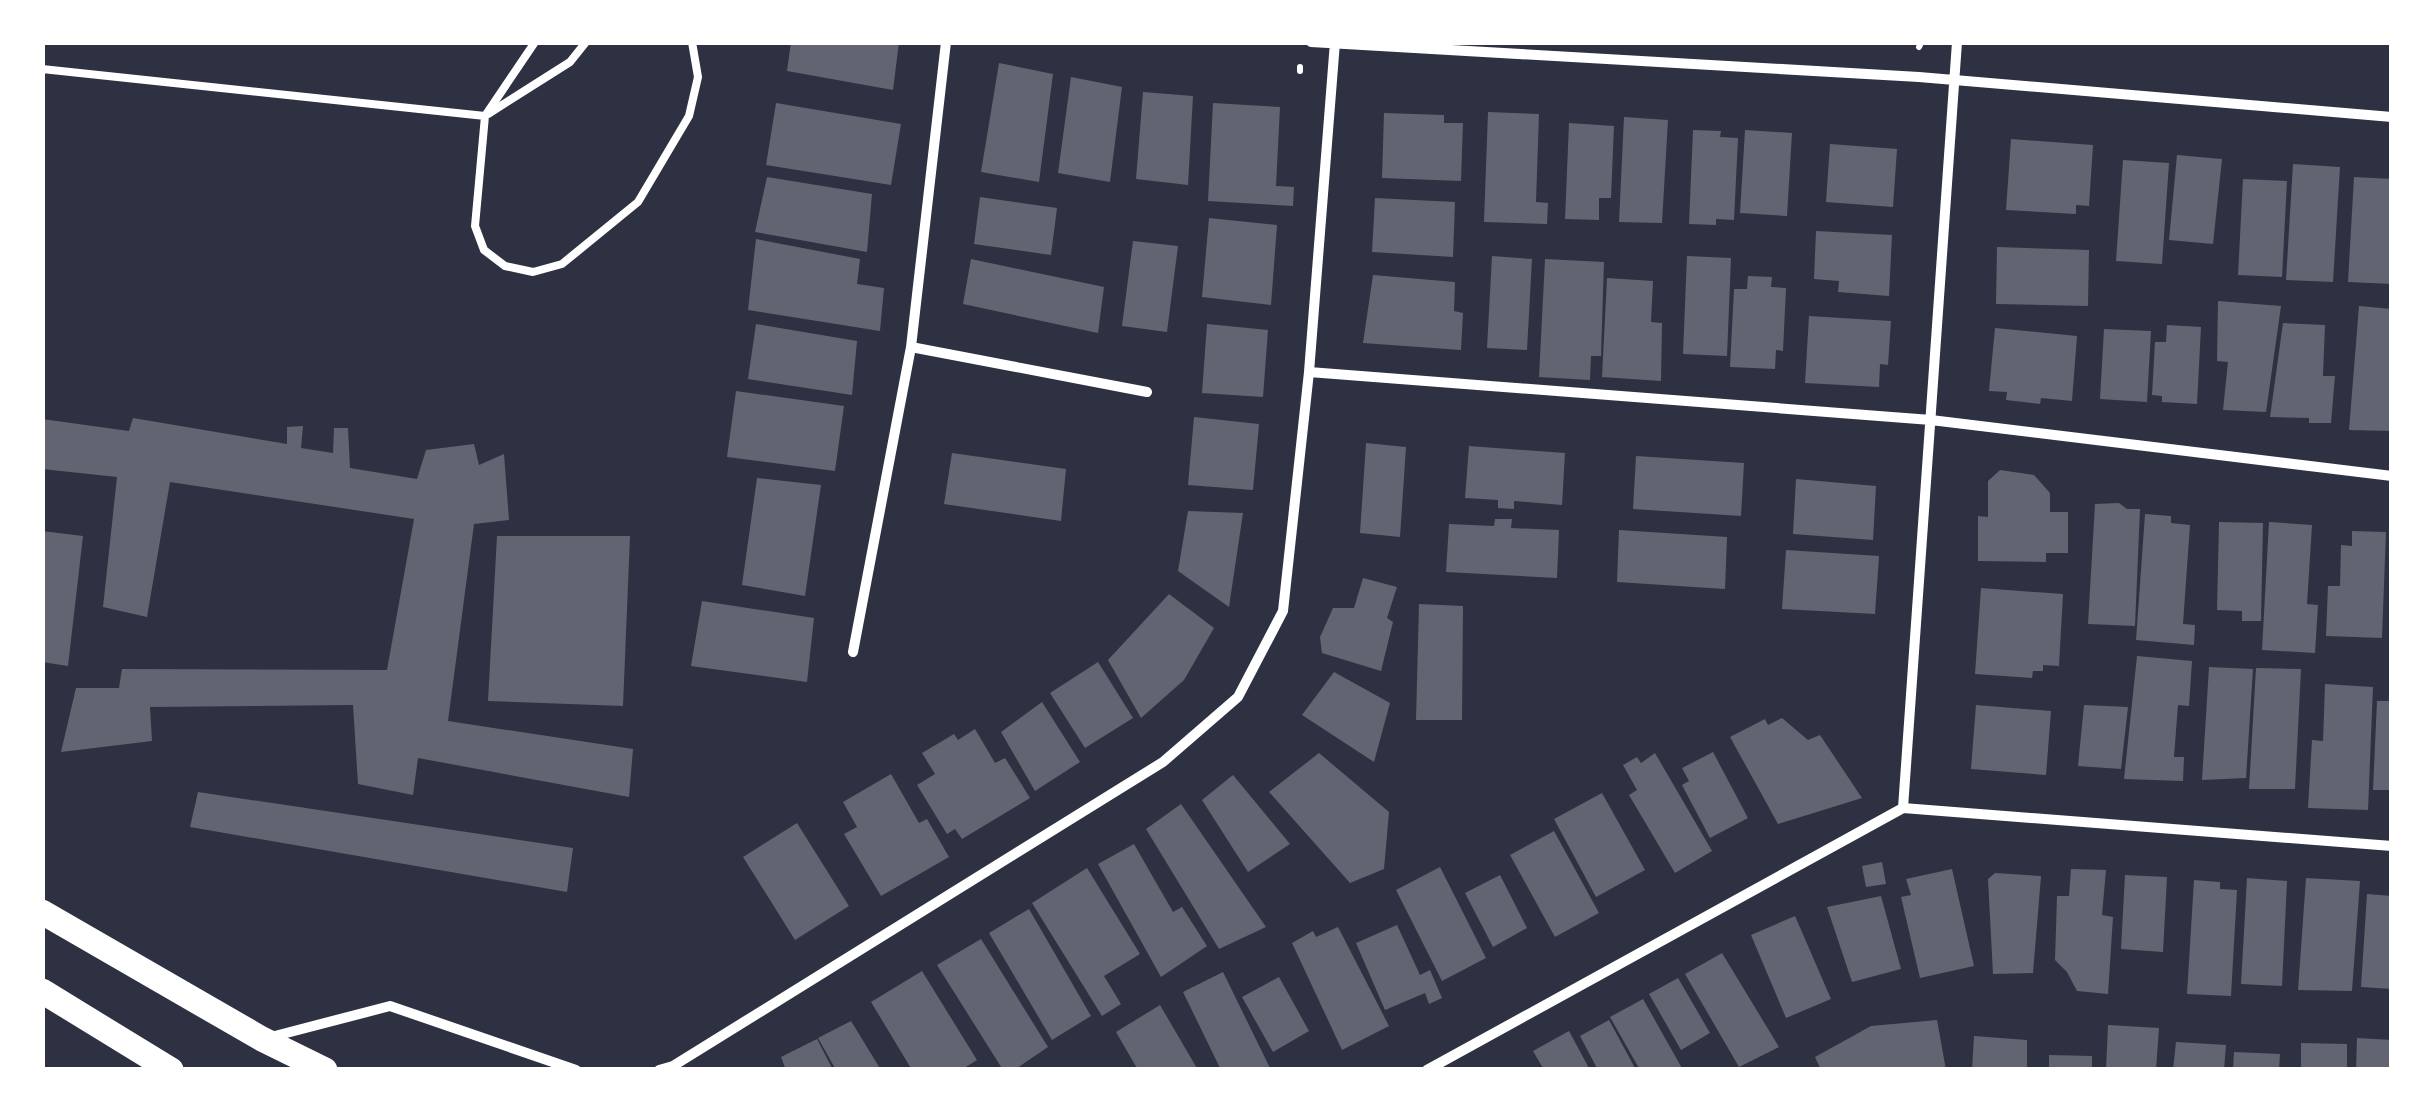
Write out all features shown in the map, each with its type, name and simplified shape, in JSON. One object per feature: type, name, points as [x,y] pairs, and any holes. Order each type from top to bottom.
[{"type":"main road","points":[[42,912],[262,1039],[325,1070]]},
{"type":"main road","points":[[42,991],[171,1070]]},
{"type":"street","points":[[854,652],[911,347],[946,42]]},
{"type":"street","points":[[1310,42],[1954,79],[2392,117]]},
{"type":"street","points":[[1903,808],[1957,42]]},
{"type":"street","points":[[659,1070],[673,1066],[1163,762],[1238,697],[1283,611],[1309,372],[1334,43]]},
{"type":"street","points":[[911,347],[1147,392]]},
{"type":"street","points":[[1309,372],[1931,420],[2392,476]]},
{"type":"street","points":[[1428,1070],[1903,808],[2392,846]]},
{"type":"street","points":[[262,1039],[390,1006],[576,1070]]},
{"type":"lane","points":[[535,42],[484,116],[474,226],[484,250],[505,266],[534,272],[562,264],[638,202],[689,116],[698,76],[692,42]]},
{"type":"lane","points":[[42,68],[484,116],[570,62],[586,42]]},
{"type":"building","points":[[791,42],[899,42],[893,90],[787,71]]},
{"type":"building","points":[[999,63],[1053,74],[1039,182],[981,172]]},
{"type":"building","points":[[1071,77],[1122,87],[1110,182],[1058,173]]},
{"type":"building","points":[[1143,92],[1193,96],[1188,185],[1136,179]]},
{"type":"building","points":[[776,103],[901,124],[891,185],[766,165]]},
{"type":"building","points":[[1213,103],[1280,107],[1276,186],[1294,187],[1293,206],[1208,201]]},
{"type":"building","points":[[1488,112],[1539,114],[1536,202],[1548,203],[1547,224],[1484,222]]},
{"type":"building","points":[[1384,113],[1444,115],[1444,123],[1463,123],[1461,181],[1382,178]]},
{"type":"building","points":[[1624,117],[1668,120],[1662,223],[1619,222]]},
{"type":"building","points":[[1569,123],[1614,126],[1611,198],[1599,198],[1599,220],[1565,219]]},
{"type":"building","points":[[1693,130],[1721,131],[1720,137],[1738,138],[1734,220],[1716,219],[1716,225],[1689,224]]},
{"type":"building","points":[[1745,130],[1792,133],[1787,216],[1740,213]]},
{"type":"building","points":[[2011,139],[2093,145],[2089,206],[2076,205],[2076,214],[2006,210]]},
{"type":"building","points":[[1830,144],[1897,149],[1893,207],[1826,202]]},
{"type":"building","points":[[2177,155],[2222,159],[2213,244],[2169,240]]},
{"type":"building","points":[[2123,160],[2169,163],[2162,264],[2116,261]]},
{"type":"building","points":[[2293,164],[2340,167],[2333,282],[2286,280]]},
{"type":"building","points":[[767,177],[872,194],[867,252],[755,232]]},
{"type":"building","points":[[2354,177],[2392,179],[2392,284],[2348,282]]},
{"type":"building","points":[[2243,179],[2287,181],[2282,277],[2238,275]]},
{"type":"building","points":[[980,197],[1057,208],[1051,255],[974,244]]},
{"type":"building","points":[[1375,198],[1455,202],[1453,257],[1372,252]]},
{"type":"building","points":[[1209,218],[1277,225],[1271,305],[1202,297]]},
{"type":"building","points":[[1816,231],[1892,235],[1889,296],[1838,292],[1839,281],[1814,279]]},
{"type":"building","points":[[756,239],[860,259],[857,284],[884,288],[880,331],[748,310]]},
{"type":"building","points":[[1133,241],[1178,246],[1167,332],[1122,326]]},
{"type":"building","points":[[1997,247],[2089,250],[2088,306],[1996,304]]},
{"type":"building","points":[[1492,256],[1532,259],[1527,350],[1487,348]]},
{"type":"building","points":[[1687,256],[1731,258],[1727,356],[1683,354]]},
{"type":"building","points":[[971,259],[1104,287],[1098,333],[963,304]]},
{"type":"building","points":[[1545,259],[1604,262],[1601,356],[1591,356],[1590,380],[1539,377]]},
{"type":"building","points":[[1373,275],[1455,282],[1454,311],[1463,313],[1461,350],[1363,343]]},
{"type":"building","points":[[1748,276],[1772,277],[1771,287],[1786,288],[1783,351],[1776,350],[1775,369],[1730,367],[1734,289],[1747,289]]},
{"type":"building","points":[[1607,278],[1653,281],[1651,322],[1662,323],[1661,381],[1602,377]]},
{"type":"building","points":[[2218,301],[2281,306],[2266,412],[2223,410],[2228,362],[2217,361]]},
{"type":"building","points":[[2359,306],[2392,309],[2392,431],[2349,430]]},
{"type":"building","points":[[1809,316],[1891,321],[1888,365],[1880,364],[1879,387],[1805,383]]},
{"type":"building","points":[[2283,323],[2325,325],[2323,376],[2335,376],[2331,423],[2270,417]]},
{"type":"building","points":[[756,324],[857,341],[852,395],[748,379]]},
{"type":"building","points":[[1207,324],[1268,330],[1263,397],[1202,393]]},
{"type":"building","points":[[2167,325],[2201,327],[2197,404],[2162,402],[2162,396],[2152,395],[2155,342],[2166,342]]},
{"type":"building","points":[[1995,328],[2077,336],[2072,401],[2041,398],[2040,404],[2006,400],[2007,392],[1989,391]]},
{"type":"building","points":[[2104,329],[2151,331],[2147,402],[2100,399]]},
{"type":"building","points":[[736,391],[844,406],[835,471],[727,457]]},
{"type":"building","points":[[1194,417],[1259,424],[1253,490],[1188,485]]},
{"type":"building","points":[[133,418],[287,444],[287,427],[303,426],[301,448],[333,453],[334,428],[348,428],[350,468],[417,479],[426,450],[474,444],[479,465],[504,454],[509,520],[474,524],[448,721],[633,749],[629,797],[418,758],[413,795],[358,784],[353,705],[150,707],[152,741],[61,752],[76,688],[119,688],[122,669],[387,670],[414,519],[170,482],[147,617],[103,607],[117,477],[42,469],[42,419],[129,431]]},
{"type":"building","points":[[1366,443],[1406,447],[1400,537],[1360,533]]},
{"type":"building","points":[[1469,446],[1565,453],[1562,505],[1514,501],[1514,509],[1498,508],[1498,500],[1465,498]]},
{"type":"building","points":[[952,453],[1066,469],[1061,521],[944,504]]},
{"type":"building","points":[[1636,456],[1744,463],[1741,516],[1633,509]]},
{"type":"building","points":[[2000,470],[2034,475],[2050,493],[2050,512],[2068,512],[2068,553],[2046,553],[2046,562],[1978,561],[1978,516],[1988,517],[1988,481]]},
{"type":"building","points":[[757,478],[821,485],[805,596],[742,585]]},
{"type":"building","points":[[1796,479],[1876,486],[1873,540],[1793,534]]},
{"type":"building","points":[[2119,503],[2127,509],[2140,509],[2135,626],[2088,624],[2095,504]]},
{"type":"building","points":[[1188,511],[1243,513],[1229,607],[1178,571]]},
{"type":"building","points":[[2145,514],[2171,516],[2171,523],[2190,525],[2183,624],[2195,625],[2194,645],[2136,640]]},
{"type":"building","points":[[1495,519],[1512,519],[1511,528],[1559,530],[1557,578],[1446,572],[1449,524],[1494,526]]},
{"type":"building","points":[[2219,522],[2263,523],[2261,621],[2242,621],[2242,611],[2217,610]]},
{"type":"building","points":[[2269,522],[2312,525],[2307,604],[2318,605],[2315,653],[2262,650]]},
{"type":"building","points":[[1619,530],[1727,537],[1725,589],[1617,582]]},
{"type":"building","points":[[42,531],[83,536],[68,666],[42,662]]},
{"type":"building","points":[[2352,531],[2386,532],[2382,638],[2326,636],[2328,586],[2340,586],[2341,545],[2352,546]]},
{"type":"building","points":[[497,536],[630,536],[623,706],[488,701]]},
{"type":"building","points":[[1786,550],[1879,556],[1875,614],[1782,609]]},
{"type":"building","points":[[1363,578],[1397,587],[1387,618],[1393,622],[1381,671],[1322,653],[1320,637],[1333,608],[1354,608]]},
{"type":"building","points":[[1981,588],[2063,594],[2059,666],[2043,665],[2043,671],[2033,671],[2032,678],[1975,674]]},
{"type":"building","points":[[1169,594],[1214,628],[1184,680],[1141,718],[1108,660]]},
{"type":"building","points":[[702,601],[814,618],[807,682],[691,666]]},
{"type":"building","points":[[1419,604],[1463,606],[1462,720],[1416,720]]},
{"type":"building","points":[[2137,656],[2192,661],[2189,706],[2178,705],[2174,757],[2184,757],[2183,781],[2124,779]]},
{"type":"building","points":[[1098,662],[1133,718],[1085,748],[1050,693]]},
{"type":"building","points":[[2209,667],[2253,669],[2246,778],[2202,780]]},
{"type":"building","points":[[2256,668],[2301,669],[2295,789],[2249,789]]},
{"type":"building","points":[[1334,672],[1390,703],[1374,762],[1302,715]]},
{"type":"building","points":[[2325,684],[2373,687],[2368,810],[2308,808],[2312,740],[2323,741]]},
{"type":"building","points":[[2377,701],[2392,701],[2392,790],[2373,790]]},
{"type":"building","points":[[1042,702],[1080,762],[1035,791],[1001,732]]},
{"type":"building","points":[[1976,705],[2051,711],[2046,775],[1971,769]]},
{"type":"building","points":[[2084,705],[2128,707],[2121,769],[2078,766]]},
{"type":"building","points":[[1782,718],[1808,740],[1820,735],[1862,798],[1778,824],[1730,737],[1765,719],[1768,725]]},
{"type":"building","points":[[975,729],[995,763],[1005,758],[1030,798],[962,839],[955,829],[947,834],[917,785],[935,774],[922,753],[954,734],[958,740]]},
{"type":"building","points":[[1713,752],[1748,818],[1710,838],[1682,785],[1689,781],[1682,768]]},
{"type":"building","points":[[1319,753],[1389,812],[1384,869],[1350,883],[1269,792]]},
{"type":"building","points":[[1655,753],[1712,851],[1675,873],[1629,795],[1637,790],[1623,765],[1637,757],[1641,763]]},
{"type":"building","points":[[891,774],[919,823],[927,819],[949,857],[881,896],[844,834],[857,827],[843,802]]},
{"type":"building","points":[[1233,775],[1290,844],[1248,872],[1202,800]]},
{"type":"building","points":[[198,792],[573,848],[567,892],[190,827]]},
{"type":"building","points":[[1602,793],[1645,870],[1596,897],[1554,819]]},
{"type":"building","points":[[1181,804],[1266,927],[1219,949],[1146,829]]},
{"type":"building","points":[[797,823],[849,906],[795,940],[743,857]]},
{"type":"building","points":[[1554,831],[1599,913],[1555,937],[1510,855]]},
{"type":"building","points":[[1134,844],[1173,912],[1182,907],[1207,946],[1161,977],[1098,864]]},
{"type":"building","points":[[1882,862],[1886,884],[1866,887],[1862,866]]},
{"type":"building","points":[[1440,867],[1486,958],[1442,981],[1396,890]]},
{"type":"building","points":[[1087,868],[1140,954],[1104,976],[1121,1004],[1102,1016],[1032,903]]},
{"type":"building","points":[[1952,869],[1974,966],[1920,978],[1901,897],[1911,895],[1906,879]]},
{"type":"building","points":[[2071,869],[2106,870],[2102,915],[2113,917],[2108,994],[2077,991],[2055,960],[2057,896],[2069,896]]},
{"type":"building","points":[[1995,873],[2041,876],[2033,973],[1993,974],[1988,879]]},
{"type":"building","points":[[1500,875],[1527,928],[1493,947],[1465,893]]},
{"type":"building","points":[[2125,875],[2167,877],[2163,952],[2121,949]]},
{"type":"building","points":[[2247,878],[2287,881],[2282,986],[2241,984]]},
{"type":"building","points":[[2306,878],[2360,881],[2352,991],[2298,990]]},
{"type":"building","points":[[2194,880],[2220,882],[2220,889],[2237,890],[2231,996],[2187,994]]},
{"type":"building","points":[[2367,894],[2392,896],[2392,989],[2361,987]]},
{"type":"building","points":[[1881,896],[1901,969],[1852,982],[1827,907]]},
{"type":"building","points":[[1029,909],[1091,1016],[1052,1040],[989,933]]},
{"type":"building","points":[[1795,916],[1831,999],[1786,1018],[1751,935]]},
{"type":"building","points":[[1397,925],[1420,975],[1430,970],[1442,998],[1429,1004],[1425,993],[1385,1010],[1356,943]]},
{"type":"building","points":[[1338,927],[1389,1026],[1342,1050],[1292,943],[1313,931],[1316,937]]},
{"type":"building","points":[[981,939],[1048,1047],[1014,1070],[1003,1070],[937,965]]},
{"type":"building","points":[[1722,953],[1779,1047],[1739,1067],[1685,974]]},
{"type":"building","points":[[922,971],[977,1060],[961,1070],[912,1070],[871,1002]]},
{"type":"building","points":[[1223,972],[1271,1070],[1221,1070],[1183,992]]},
{"type":"building","points":[[1279,977],[1309,1031],[1273,1052],[1242,997]]},
{"type":"building","points":[[1678,978],[1710,1033],[1681,1050],[1649,994]]},
{"type":"building","points":[[1643,999],[1683,1070],[1640,1070],[1610,1017]]},
{"type":"building","points":[[1160,1005],[1198,1070],[1138,1070],[1116,1032]]},
{"type":"building","points":[[1609,1020],[1636,1070],[1598,1070],[1580,1036]]},
{"type":"building","points":[[1937,1020],[1946,1070],[1821,1070],[1815,1057],[1871,1026]]},
{"type":"building","points":[[851,1021],[881,1070],[836,1070],[818,1038]]},
{"type":"building","points":[[2108,1025],[2159,1028],[2156,1070],[2106,1070]]},
{"type":"building","points":[[1569,1031],[1590,1070],[1544,1070],[1533,1051]]},
{"type":"building","points":[[1974,1036],[2027,1040],[2027,1070],[1972,1070]]},
{"type":"building","points":[[2357,1038],[2392,1040],[2392,1070],[2356,1070]]},
{"type":"building","points":[[817,1039],[833,1070],[786,1070],[781,1057]]},
{"type":"building","points":[[2176,1042],[2226,1045],[2224,1070],[2173,1070]]},
{"type":"building","points":[[2301,1043],[2347,1044],[2347,1070],[2301,1070]]},
{"type":"building","points":[[2234,1052],[2280,1054],[2279,1070],[2233,1070]]},
{"type":"building","points":[[2049,1055],[2092,1056],[2092,1070],[2049,1070]]}]
